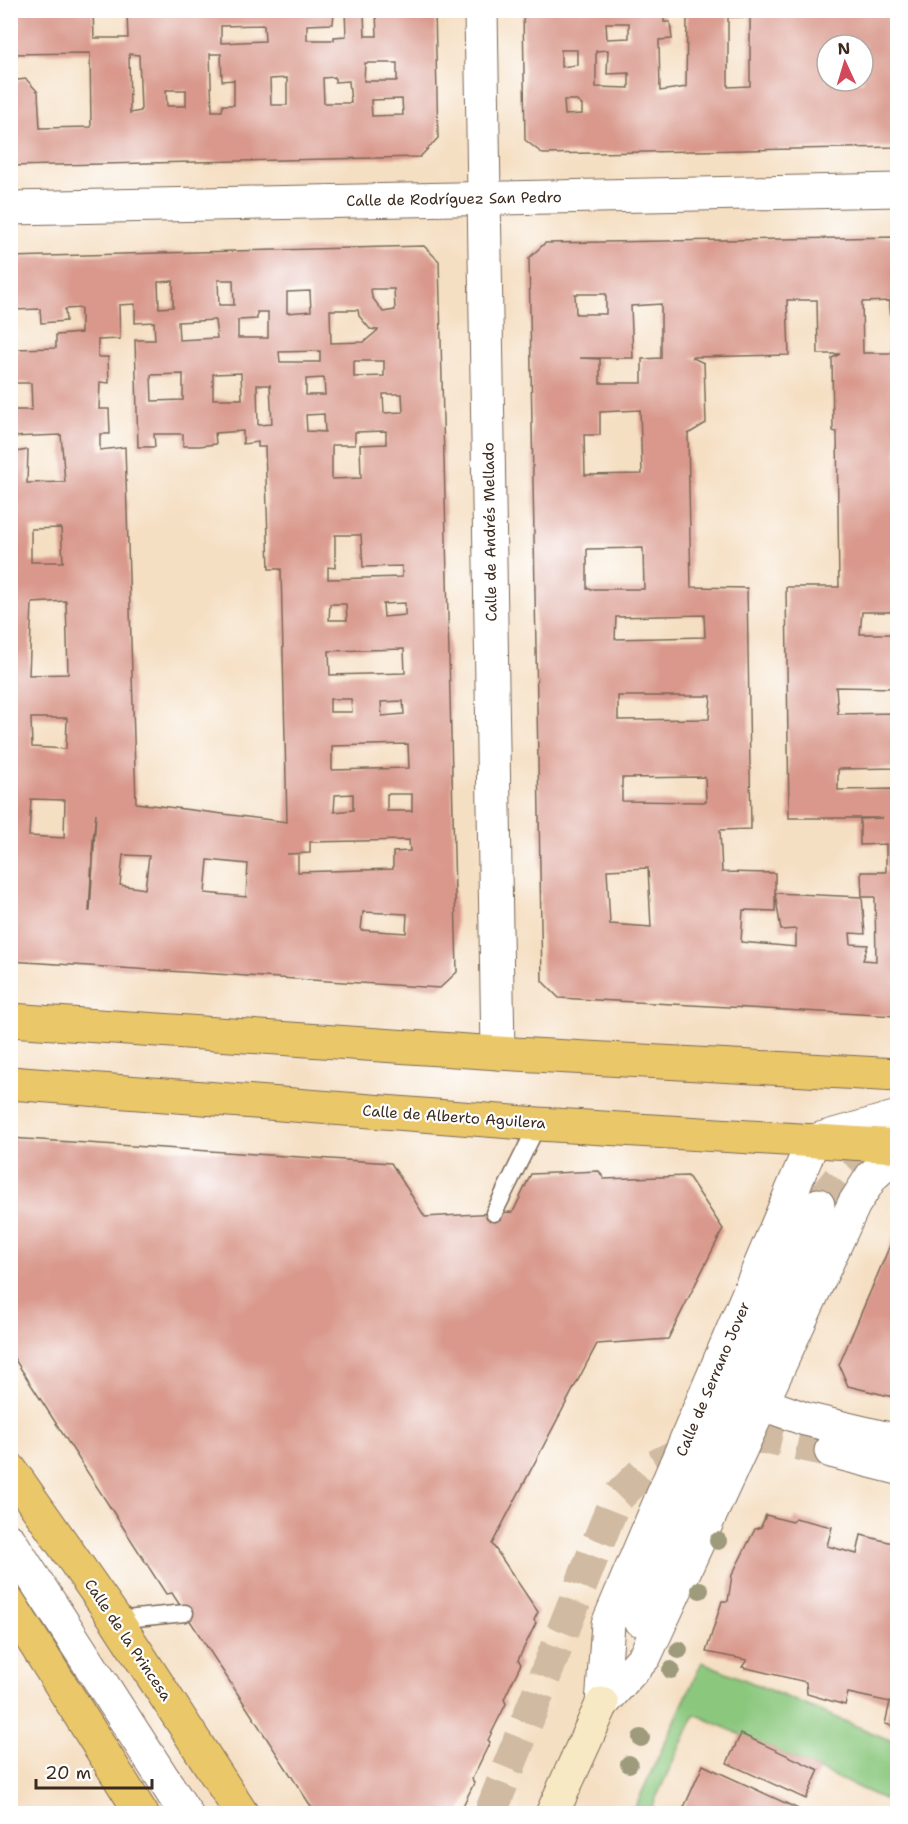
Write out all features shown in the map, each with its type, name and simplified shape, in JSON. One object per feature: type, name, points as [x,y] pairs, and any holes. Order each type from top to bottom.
[{"type":"main road","points":[[10,1020],[498,1053],[897,1075]]},
{"type":"main road","name":"Calle de Alberto Aguilera","points":[[10,1083],[538,1124],[897,1146]]},
{"type":"main road","name":"Calle de la Princesa","points":[[10,1469],[116,1620],[242,1814]]},
{"type":"main road","points":[[12,1610],[142,1814]]},
{"type":"street","name":"Calle de Andrés Mellado","points":[[481,10],[498,1053]]},
{"type":"street","name":"Calle de Rodríguez San Pedro","points":[[10,208],[897,190]]},
{"type":"street","points":[[813,1141],[897,1117]]},
{"type":"street","name":"Calle de Serrano Jover","points":[[602,1704],[608,1624],[813,1141]]},
{"type":"street","name":"Calle de Serrano Jover","points":[[602,1704],[645,1656],[861,1191],[872,1176],[897,1152]]},
{"type":"street","name":"Calle de Serrano Jover","points":[[552,1814],[818,1205]]},
{"type":"street","points":[[763,1404],[805,1419],[897,1441]]},
{"type":"street","points":[[831,1451],[897,1468]]},
{"type":"street","points":[[10,1541],[186,1814]]},
{"type":"lane","points":[[494,1213],[538,1124]]},
{"type":"lane","points":[[116,1620],[185,1613]]},
{"type":"green space","points":[[702,1662],[897,1743],[897,1805],[695,1714],[649,1813],[632,1814]]},
{"type":"building","points":[[10,10],[93,10],[94,38],[128,38],[127,14],[340,10],[334,13],[333,24],[307,25],[307,40],[334,40],[334,37],[346,36],[345,10],[435,10],[438,138],[420,157],[10,166],[10,81],[26,79],[38,92],[40,128],[91,127],[90,53],[10,54]],"holes":[[[364,13],[376,13],[377,36],[365,36]],[[264,25],[265,41],[221,43],[221,26]],[[129,54],[139,55],[141,111],[130,113]],[[210,54],[221,54],[222,81],[234,80],[234,105],[223,105],[222,111],[212,111]],[[365,63],[397,63],[397,81],[364,81]],[[335,77],[335,82],[349,81],[351,103],[324,103],[323,78]],[[287,78],[287,105],[271,105],[270,79]],[[166,90],[186,90],[186,106],[167,106]],[[402,99],[403,115],[372,116],[371,100]]]},
{"type":"building","points":[[523,10],[664,10],[664,22],[670,22],[672,39],[659,40],[660,91],[686,87],[687,17],[683,17],[683,10],[897,10],[897,147],[543,154],[525,140]],"holes":[[[728,17],[750,17],[750,86],[728,87]],[[606,23],[629,23],[629,38],[607,39]],[[561,50],[577,50],[577,65],[561,67]],[[608,50],[607,74],[629,73],[629,88],[596,87],[596,51]],[[564,100],[575,100],[582,105],[582,114],[565,115]]]},
{"type":"building","points":[[897,237],[897,612],[862,612],[860,634],[897,634],[897,688],[836,687],[838,714],[897,713],[897,768],[838,769],[838,790],[897,789],[897,1016],[559,998],[542,981],[529,258],[545,243]],"holes":[[[575,294],[606,294],[606,314],[576,314]],[[787,300],[817,300],[818,354],[840,354],[832,358],[833,431],[837,432],[839,587],[786,587],[789,818],[883,818],[860,819],[860,845],[886,844],[886,872],[861,872],[862,897],[775,893],[775,873],[722,872],[720,830],[751,829],[747,588],[691,587],[688,434],[706,423],[704,363],[691,357],[789,355]],[[890,301],[892,353],[863,353],[862,302]],[[661,304],[661,358],[642,359],[642,383],[600,383],[600,359],[580,358],[633,358],[631,306]],[[640,410],[642,474],[585,475],[584,435],[600,435],[600,412]],[[643,548],[644,589],[587,589],[587,549]],[[704,615],[705,637],[615,639],[616,617]],[[618,696],[711,696],[709,719],[618,720]],[[705,777],[706,802],[622,801],[622,778]],[[648,868],[651,927],[610,924],[607,870]],[[775,893],[781,930],[796,929],[796,947],[741,942],[743,910],[775,911]],[[862,897],[875,897],[876,961],[863,960],[868,945],[851,944],[850,933],[865,934]]]},
{"type":"building","points":[[424,246],[439,261],[457,972],[440,988],[10,961],[10,453],[28,450],[27,483],[65,482],[61,435],[10,437],[10,410],[32,410],[31,383],[10,383],[10,257]],"holes":[[[218,280],[233,280],[234,305],[219,305]],[[173,281],[173,307],[159,308],[158,282]],[[371,289],[394,289],[395,310],[383,312],[372,297]],[[310,291],[311,311],[287,313],[287,292]],[[135,304],[135,323],[154,322],[155,340],[135,340],[138,447],[155,447],[154,434],[183,434],[183,446],[199,446],[216,444],[215,433],[243,431],[243,444],[258,442],[258,447],[265,447],[269,569],[281,569],[287,822],[136,803],[125,447],[100,450],[100,434],[110,434],[109,409],[99,409],[100,382],[109,383],[108,357],[98,357],[98,340],[120,339],[119,305]],[[81,308],[81,333],[56,335],[56,348],[15,349],[13,310],[40,309],[41,323],[66,321],[65,309]],[[330,310],[358,310],[359,316],[370,329],[378,330],[364,342],[331,343]],[[257,312],[268,312],[268,338],[238,338],[238,320],[257,319]],[[215,320],[217,338],[179,340],[178,322]],[[320,351],[320,362],[280,362],[279,352]],[[354,361],[384,361],[384,376],[354,377]],[[241,373],[242,399],[213,399],[213,374]],[[183,374],[183,400],[152,401],[151,375]],[[324,378],[325,395],[306,395],[306,379]],[[257,385],[270,385],[272,424],[258,425]],[[383,394],[402,394],[403,412],[384,413]],[[324,414],[325,432],[307,431],[306,415]],[[386,431],[386,444],[360,445],[361,478],[332,479],[332,445],[355,445],[355,432]],[[61,528],[63,562],[31,562],[31,529]],[[335,535],[361,535],[363,567],[402,566],[402,577],[328,579],[328,567],[335,568]],[[66,601],[68,674],[29,675],[32,603]],[[405,603],[405,615],[384,617],[383,604]],[[330,604],[346,604],[347,620],[329,620]],[[404,649],[405,673],[330,675],[329,651]],[[330,699],[351,699],[352,712],[330,712]],[[403,701],[404,714],[382,716],[381,702]],[[31,718],[67,718],[66,749],[32,747]],[[408,744],[409,768],[332,770],[332,746]],[[353,794],[353,810],[334,812],[335,795]],[[387,794],[412,794],[412,811],[387,811]],[[31,799],[65,800],[64,838],[29,836]],[[96,813],[90,911],[89,911],[93,840]],[[409,840],[410,851],[393,852],[393,869],[298,872],[298,854],[287,854],[310,853],[310,842]],[[123,855],[149,856],[145,889],[120,885]],[[208,860],[248,864],[246,897],[205,893]],[[363,912],[407,914],[406,933],[361,930]]]},
{"type":"building","points":[[10,1138],[391,1163],[425,1217],[513,1212],[531,1174],[599,1171],[604,1179],[688,1176],[723,1229],[668,1339],[597,1344],[492,1544],[538,1612],[534,1620],[536,1623],[518,1660],[521,1664],[504,1699],[506,1704],[488,1740],[490,1742],[472,1779],[474,1783],[459,1814],[316,1814],[172,1593],[166,1594],[10,1352]]},
{"type":"building","points":[[897,1229],[897,1398],[848,1386],[839,1365]]},
{"type":"building","points":[[766,1515],[792,1522],[795,1518],[832,1527],[827,1546],[857,1554],[861,1535],[897,1544],[897,1727],[885,1724],[890,1702],[848,1693],[845,1705],[807,1694],[806,1682],[742,1667],[747,1660],[706,1652],[722,1601],[728,1601],[732,1575],[755,1529],[761,1527]]},
{"type":"building","points":[[741,1734],[819,1770],[806,1799],[727,1763]]},
{"type":"building","points":[[703,1765],[809,1814],[681,1814]]},
{"type":"tunnel","points":[[818,1205],[849,1166],[896,1137]]},
{"type":"tunnel","points":[[490,1814],[615,1500],[642,1473],[693,1447],[751,1437],[771,1438],[831,1451]]}]
